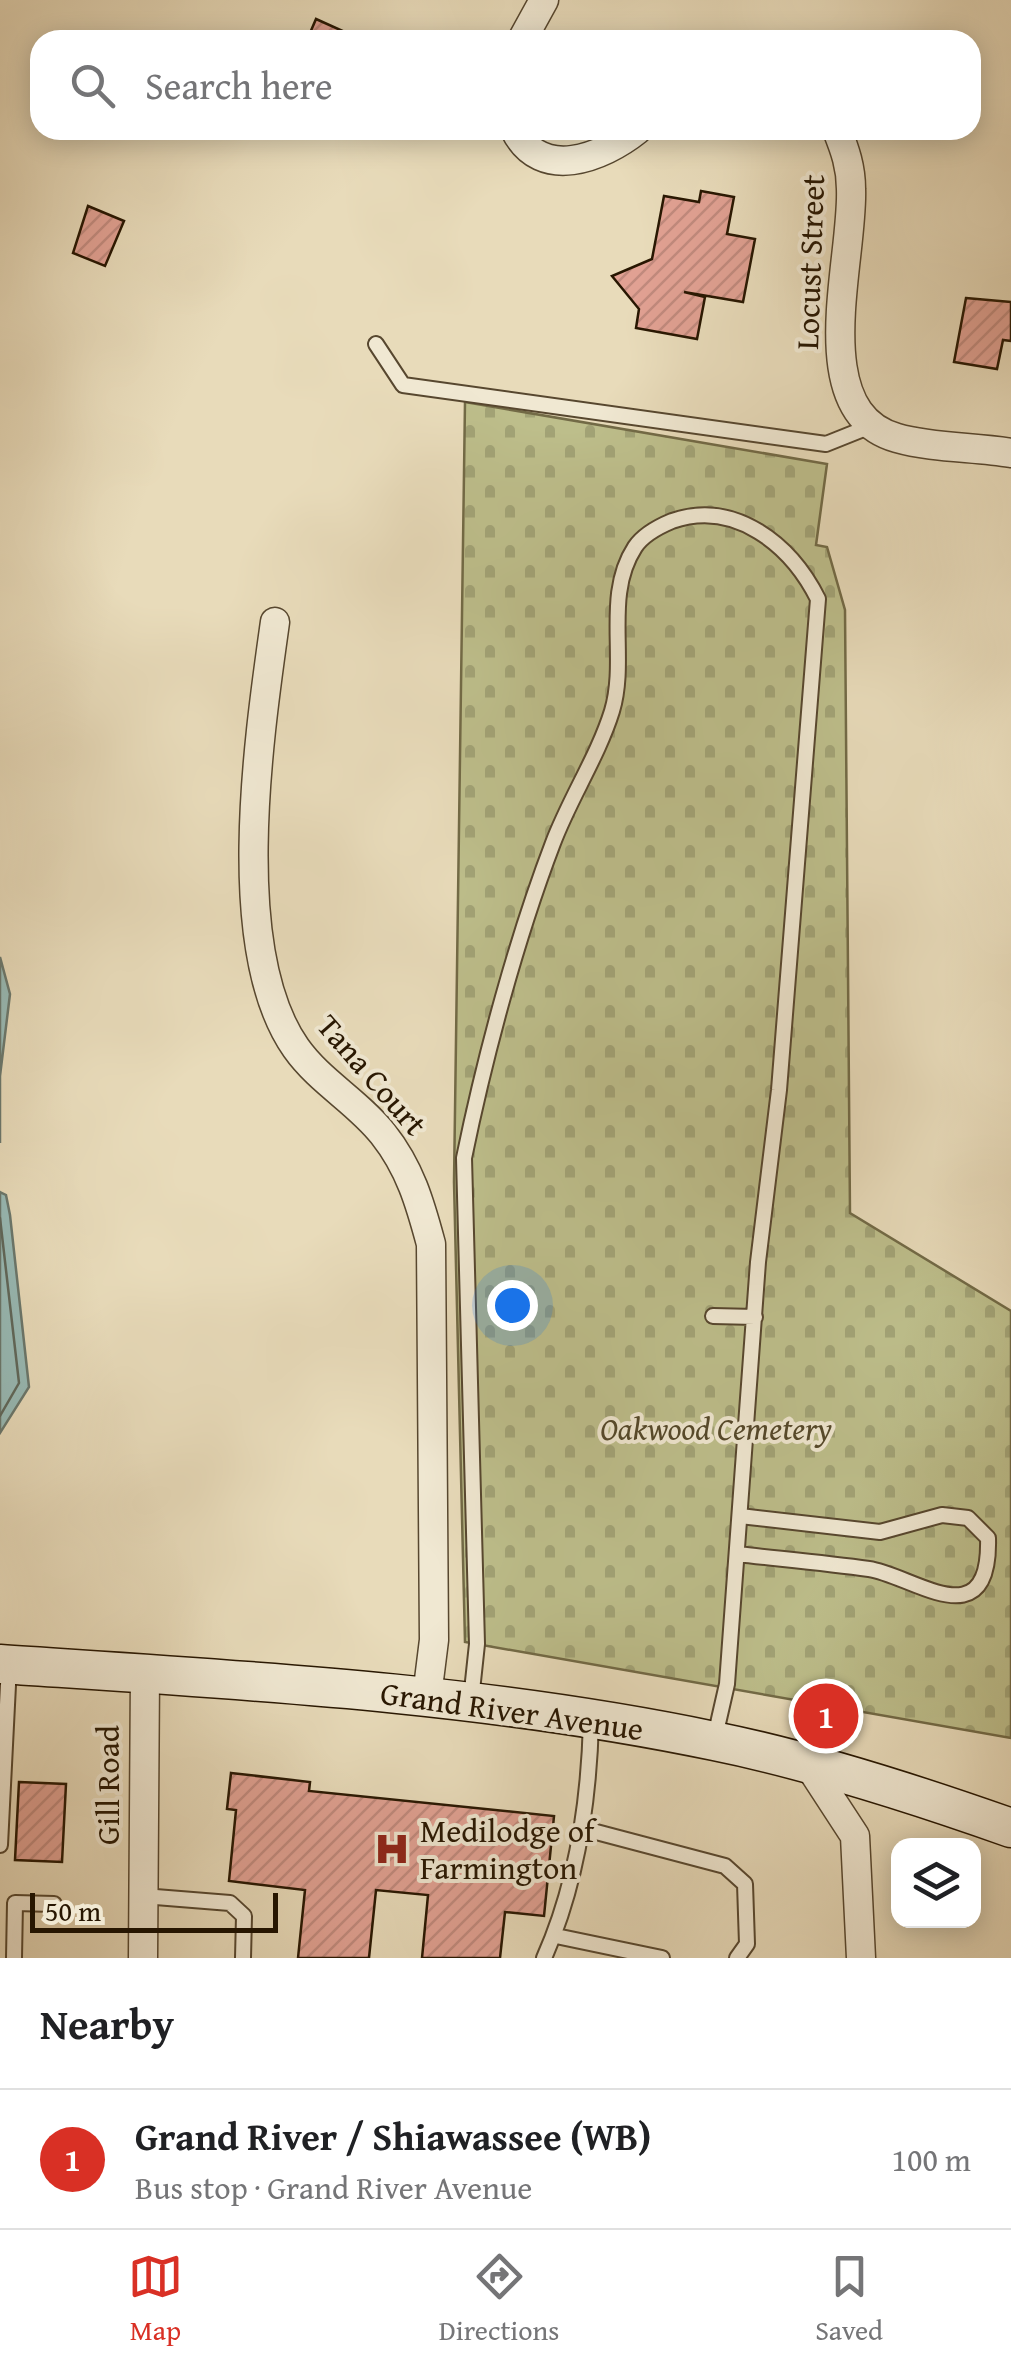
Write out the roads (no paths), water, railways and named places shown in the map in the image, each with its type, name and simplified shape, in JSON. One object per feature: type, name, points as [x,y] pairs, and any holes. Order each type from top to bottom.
[{"type":"main road","name":"Grand River Avenue","points":[[5,1664],[471,1700],[714,1741],[1011,1828]]},
{"type":"street","points":[[528,30],[544,0]]},
{"type":"street","points":[[524,140],[537,154],[562,162],[589,159],[620,140]]},
{"type":"street","name":"Locust Street","points":[[841,140],[852,191],[840,360],[852,407],[871,426]]},
{"type":"street","points":[[871,426],[897,438],[1011,453]]},
{"type":"street","name":"Tana Court","points":[[275,622],[255,792],[258,921],[267,991],[296,1048],[334,1090],[381,1132],[414,1182],[431,1244],[434,1640],[427,1696]]},
{"type":"street","name":"Gill Road","points":[[143,1958],[144,1673]]},
{"type":"street","points":[[810,1767],[855,1836],[860,1958]]},
{"type":"lane","points":[[376,344],[403,385],[826,444],[871,426]]},
{"type":"lane","points":[[471,1700],[477,1644],[464,1158],[479,1084],[553,844],[613,708],[620,581],[636,544],[662,525],[691,514],[719,514],[769,538],[804,570],[818,599],[727,1684],[714,1741]]},
{"type":"lane","points":[[713,1316],[755,1317]]},
{"type":"lane","points":[[737,1554],[875,1570],[933,1595],[955,1596],[975,1586],[988,1562],[988,1538],[968,1518],[942,1515],[880,1532],[740,1516]]},
{"type":"lane","points":[[0,1845],[5,1664]]},
{"type":"lane","points":[[544,1958],[556,1936],[571,1888],[591,1720]]},
{"type":"lane","points":[[581,1828],[726,1866],[745,1884],[747,1944],[738,1958]]},
{"type":"lane","points":[[143,1896],[230,1903],[244,1916],[242,1958]]},
{"type":"lane","points":[[14,1958],[15,1903],[54,1904]]},
{"type":"lane","points":[[556,1936],[662,1958]]},
{"type":"water","points":[[0,957],[10,994],[0,1076]]},
{"type":"water","points":[[0,1192],[6,1195],[10,1215],[29,1387],[0,1433]]},
{"type":"place","name":"Grand River / Shiawassee (WB)","points":[[826,1716]]},
{"type":"place","name":"Medilodge of Farmington","points":[[392,1849]]},
{"type":"park label","name":"Oakwood Cemetery","points":[[716,1429]]}]
